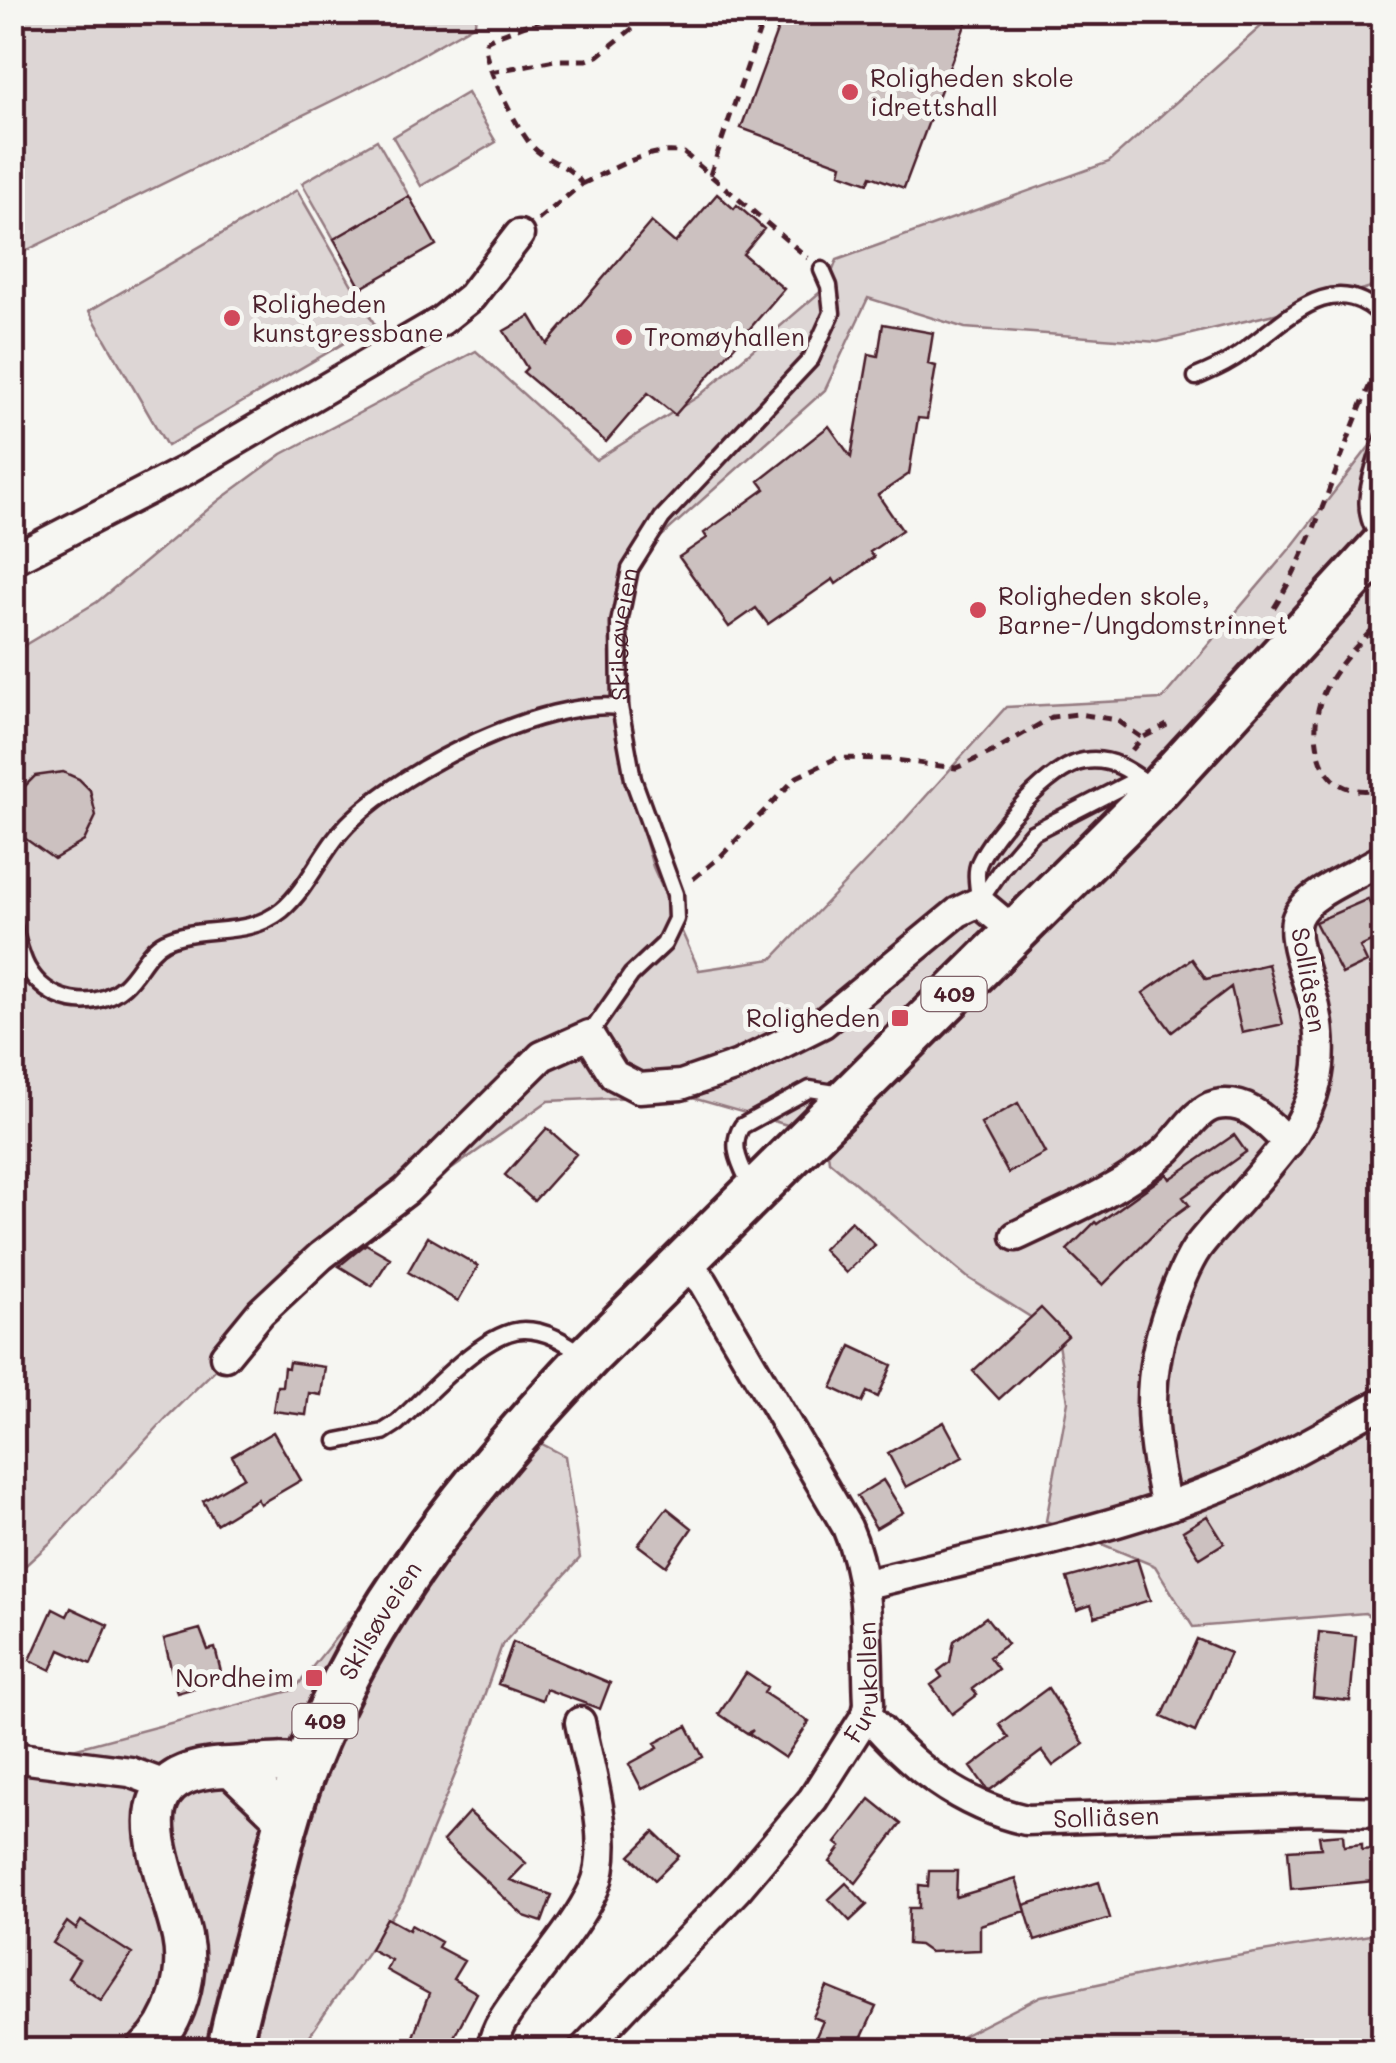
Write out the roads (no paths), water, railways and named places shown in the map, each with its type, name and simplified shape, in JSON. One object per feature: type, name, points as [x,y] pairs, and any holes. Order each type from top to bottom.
[{"type":"main road","name":"Skilsøveien","points":[[229,2050],[288,1820],[306,1766],[338,1692],[384,1609],[432,1539],[506,1444],[588,1357],[1016,933],[1148,784],[1384,542]]},
{"type":"main road","points":[[147,2050],[171,2018],[180,1996],[184,1969],[182,1939],[159,1863],[152,1819],[157,1802],[168,1786],[191,1770],[287,1761],[306,1766]]},
{"type":"main road","points":[[232,1766],[288,1820]]},
{"type":"street","points":[[12,560],[186,470],[441,321],[470,297],[519,236]]},
{"type":"street","name":"Solliåsen","points":[[1166,1506],[1150,1420],[1152,1374],[1160,1333],[1195,1250],[1288,1143],[1307,1112],[1317,1080],[1320,1039],[1295,932],[1297,917],[1312,897],[1361,874],[1384,858]]},
{"type":"street","points":[[225,1356],[261,1312],[321,1256],[406,1191],[542,1056],[589,1035],[614,1075],[639,1088],[681,1085],[739,1065],[823,1023],[958,912],[980,902],[1016,933]]},
{"type":"street","points":[[1016,1236],[1108,1191],[1165,1152],[1202,1112],[1214,1106],[1244,1106],[1258,1113],[1288,1143]]},
{"type":"street","name":"Furukollen","points":[[582,2050],[750,1874],[813,1798],[869,1704],[863,1584],[856,1548],[703,1282],[684,1261]]},
{"type":"street","points":[[863,1584],[1166,1506],[1266,1465],[1384,1402]]},
{"type":"street","name":"Solliåsen","points":[[866,1714],[912,1764],[946,1788],[997,1813],[1026,1820],[1313,1810],[1384,1812]]},
{"type":"street","points":[[492,2050],[503,2020],[594,1887],[601,1858],[601,1830],[580,1722]]},
{"type":"street","points":[[12,1756],[130,1772],[168,1786]]},
{"type":"lane","name":"Skilsøveien","points":[[589,1035],[632,975],[664,944],[676,919],[675,894],[633,779],[620,707],[619,624],[630,569],[662,518],[811,360],[832,312],[829,286],[822,270]]},
{"type":"lane","points":[[1196,377],[1230,361],[1292,312],[1318,299],[1354,298],[1384,318]]},
{"type":"lane","points":[[1384,436],[1367,498],[1373,531],[1384,542]]},
{"type":"lane","points":[[12,923],[27,967],[41,984],[76,1002],[96,1002],[123,986],[167,940],[245,928],[280,911],[352,820],[428,764],[504,730],[558,713],[598,704],[620,707]]},
{"type":"lane","points":[[980,902],[977,867],[984,854],[1050,777],[1083,760],[1120,764],[1148,784]]},
{"type":"lane","points":[[980,902],[1032,833],[1148,784]]},
{"type":"lane","points":[[337,1442],[383,1432],[397,1423],[499,1335],[525,1330],[539,1332],[588,1357]]},
{"type":"place","name":"Roligheden skole idrettshall","points":[[850,92]]},
{"type":"place","name":"Roligheden kunstgressbane","points":[[232,318]]},
{"type":"place","name":"Tromøyhallen","points":[[624,337]]},
{"type":"place","name":"Roligheden skole, Barne-/Ungdomstrinnet","points":[[978,610]]},
{"type":"place","name":"Roligheden","points":[[900,1018]]},
{"type":"place","name":"Nordheim","points":[[314,1678]]}]
